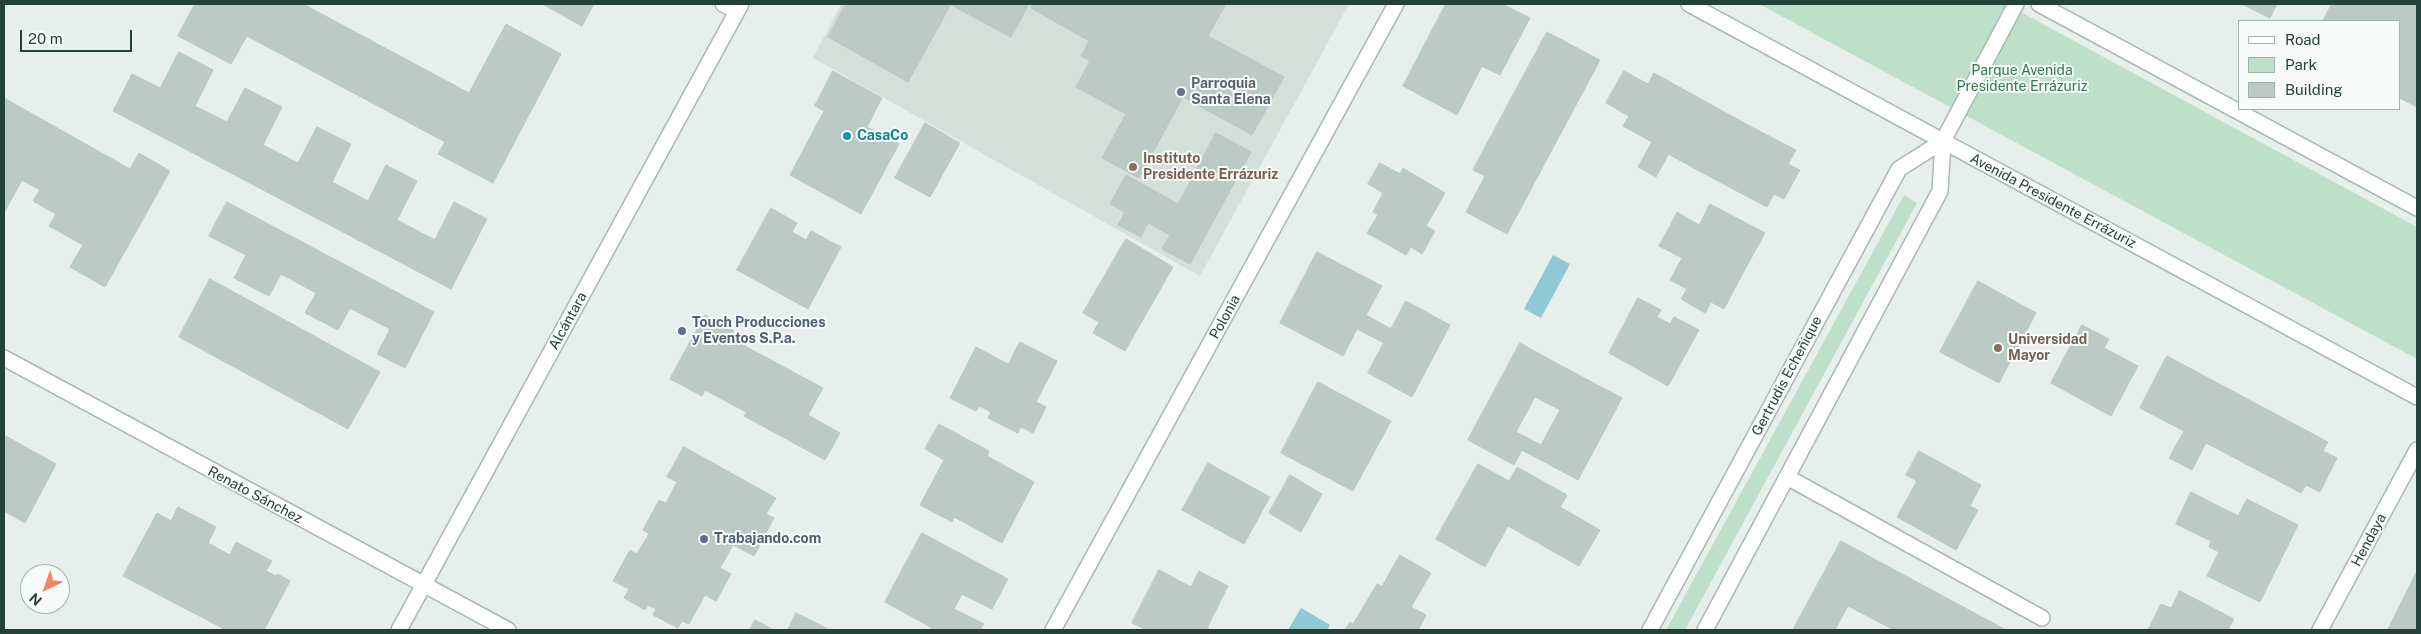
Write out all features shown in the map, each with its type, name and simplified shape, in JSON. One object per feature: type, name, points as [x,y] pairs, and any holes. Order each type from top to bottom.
[{"type":"street","name":"Polonia","points":[[1053,630],[1396,4]]},
{"type":"street","name":"Avenida Presidente Errázuriz","points":[[1689,4],[2417,397]]},
{"type":"street","points":[[1705,630],[1940,191],[1944,141],[2016,4]]},
{"type":"street","points":[[2039,4],[2417,208]]},
{"type":"street","name":"Alcántara","points":[[399,630],[733,6]]},
{"type":"street","name":"Gertrudis Echeñique","points":[[1650,630],[1898,169],[1944,141]]},
{"type":"street","name":"Renato Sánchez","points":[[4,358],[508,630]]},
{"type":"street","name":"Hendaya","points":[[2320,630],[2417,450]]},
{"type":"street","points":[[1787,477],[2042,618]]},
{"type":"shaded area","name":"Instituto Presidente Errázuriz","points":[[841,4],[1349,4],[1200,276],[813,58]]},
{"type":"green space","name":"Parque Avenida Presidente Errázuriz","points":[[1759,4],[2006,4],[2417,227],[2417,359]]},
{"type":"green space","points":[[1904,195],[1917,203],[1685,630],[1666,630]]},
{"type":"water","points":[[1553,255],[1570,264],[1541,318],[1524,309]]},
{"type":"water","points":[[1301,608],[1330,625],[1327,630],[1288,630]]},
{"type":"building","points":[[195,4],[303,4],[469,93],[506,24],[561,54],[493,183],[438,154],[445,142],[247,36],[231,64],[178,36]]},
{"type":"building","points":[[543,4],[594,4],[582,26]]},
{"type":"building","points":[[846,4],[951,4],[908,82],[828,37]]},
{"type":"building","points":[[950,4],[1029,4],[1011,37]]},
{"type":"building","name":"Parroquia Santa Elena","points":[[1033,4],[1226,4],[1208,36],[1284,77],[1252,135],[1183,97],[1139,178],[1102,158],[1126,114],[1076,87],[1090,61],[1081,56],[1089,41],[1031,8]]},
{"type":"building","points":[[1446,4],[1502,4],[1530,18],[1500,75],[1482,66],[1457,115],[1403,86]]},
{"type":"building","points":[[2242,4],[2277,4],[2270,18]]},
{"type":"building","points":[[2332,4],[2417,4],[2417,107],[2401,99],[2401,20],[2324,20]]},
{"type":"building","points":[[1547,32],[1600,60],[1507,234],[1466,212],[1485,176],[1473,170]]},
{"type":"building","points":[[179,52],[213,70],[195,106],[227,122],[245,88],[282,107],[263,145],[298,163],[317,127],[351,144],[332,182],[368,201],[386,165],[417,181],[397,220],[435,240],[454,202],[487,219],[451,289],[113,111],[132,74],[160,88]]},
{"type":"building","name":"CasaCo","points":[[833,71],[882,98],[867,127],[899,144],[861,214],[790,175],[824,111],[815,106]]},
{"type":"building","points":[[1624,71],[1648,84],[1654,73],[1699,98],[1656,177],[1638,167],[1652,142],[1623,126],[1629,116],[1606,103]]},
{"type":"building","points":[[4,98],[130,169],[139,153],[170,171],[105,287],[70,267],[83,245],[49,226],[56,214],[33,201],[40,190],[22,180],[4,213]]},
{"type":"building","points":[[1699,98],[1746,124],[1716,180],[1668,154]]},
{"type":"building","points":[[925,123],[960,143],[930,197],[895,178]]},
{"type":"building","points":[[1746,124],[1796,150],[1788,164],[1800,170],[1784,199],[1774,194],[1767,207],[1716,180]]},
{"type":"building","points":[[1216,133],[1251,152],[1190,264],[1162,249],[1170,235],[1148,223],[1141,237],[1118,225],[1125,212],[1110,204],[1126,175],[1178,204]]},
{"type":"building","points":[[1380,163],[1400,174],[1403,168],[1445,193],[1426,226],[1435,231],[1422,254],[1411,247],[1406,255],[1367,233],[1378,215],[1373,212],[1383,193],[1368,184]]},
{"type":"building","points":[[227,202],[434,312],[405,368],[377,354],[390,329],[350,308],[338,330],[305,313],[316,293],[281,274],[269,296],[234,278],[246,255],[209,236]]},
{"type":"building","points":[[1710,204],[1765,233],[1744,271],[1668,230],[1677,212],[1699,225]]},
{"type":"building","points":[[771,208],[797,223],[792,232],[806,240],[811,231],[841,247],[808,309],[737,270]]},
{"type":"building","points":[[1668,230],[1744,271],[1724,309],[1711,302],[1705,313],[1681,299],[1687,289],[1670,280],[1682,258],[1659,246]]},
{"type":"building","points":[[1126,239],[1173,267],[1125,351],[1093,333],[1099,322],[1083,313]]},
{"type":"building","points":[[1317,252],[1382,286],[1366,315],[1391,329],[1384,343],[1357,329],[1343,356],[1280,323]]},
{"type":"building","points":[[210,279],[380,372],[348,429],[179,337]]},
{"type":"building","points":[[1978,281],[2036,313],[1999,383],[1940,352]]},
{"type":"building","points":[[1638,298],[1661,310],[1657,317],[1670,324],[1674,317],[1699,330],[1668,386],[1609,353]]},
{"type":"building","points":[[1406,301],[1450,325],[1412,397],[1368,373]]},
{"type":"building","points":[[705,315],[734,331],[730,338],[823,388],[808,415],[840,433],[825,460],[744,416],[746,412],[705,390],[702,396],[670,379]]},
{"type":"building","points":[[2082,325],[2109,339],[2104,348],[2138,366],[2111,416],[2051,383]]},
{"type":"building","points":[[1020,342],[1057,361],[1036,402],[1046,407],[1033,433],[1021,427],[1018,433],[988,418],[991,412],[979,406],[976,411],[950,398],[976,347],[1008,364]]},
{"type":"building","points":[[1520,343],[1558,364],[1539,399],[1535,397],[1516,432],[1528,438],[1514,465],[1468,440]]},
{"type":"building","points":[[2167,356],[2328,442],[2323,451],[2337,458],[2320,492],[2306,485],[2301,493],[2206,443],[2192,470],[2169,458],[2184,431],[2140,408]]},
{"type":"building","points":[[1558,364],[1622,398],[1578,480],[1522,450],[1528,438],[1541,445],[1560,410],[1539,399]]},
{"type":"building","points":[[1318,382],[1391,421],[1353,491],[1281,453]]},
{"type":"building","points":[[939,424],[989,451],[987,456],[1034,482],[1002,543],[954,517],[952,522],[920,505],[944,460],[925,449]]},
{"type":"building","points":[[4,435],[56,464],[25,523],[4,511]]},
{"type":"building","name":"Trabajando.com","points":[[684,447],[776,498],[766,514],[774,518],[754,556],[733,545],[720,568],[731,574],[716,601],[705,595],[689,624],[682,621],[678,628],[653,615],[656,609],[648,605],[645,610],[624,598],[629,589],[613,581],[630,550],[637,554],[649,534],[643,530],[659,500],[666,503],[677,482],[667,477]]},
{"type":"building","points":[[1919,451],[1981,485],[1970,506],[1978,510],[1956,550],[1897,517],[1917,481],[1906,475]]},
{"type":"building","points":[[1208,463],[1270,497],[1244,544],[1182,510]]},
{"type":"building","points":[[1478,464],[1509,481],[1517,467],[1567,495],[1560,507],[1600,530],[1579,566],[1508,526],[1485,567],[1436,539]]},
{"type":"building","points":[[1290,475],[1322,494],[1301,532],[1269,513]]},
{"type":"building","points":[[2191,492],[2238,516],[2247,499],[2298,525],[2260,602],[2207,576],[2219,552],[2209,547],[2211,541],[2176,524]]},
{"type":"building","points":[[178,507],[216,527],[208,543],[230,555],[236,542],[272,561],[266,571],[276,576],[278,574],[290,581],[264,630],[226,630],[123,576],[157,513],[171,521]]},
{"type":"building","points":[[922,533],[1008,579],[992,609],[962,594],[954,609],[984,624],[980,630],[931,630],[932,628],[885,602]]},
{"type":"building","points":[[1841,541],[2006,630],[1894,630],[1848,606],[1835,630],[1793,630]]},
{"type":"building","points":[[1400,555],[1431,573],[1411,607],[1426,615],[1418,630],[1345,630],[1350,622],[1353,624],[1377,584],[1382,586]]},
{"type":"building","points":[[1159,570],[1191,587],[1199,571],[1228,586],[1207,628],[1211,630],[1147,630],[1132,623]]},
{"type":"building","points":[[2417,571],[2417,630],[2388,630]]},
{"type":"building","points":[[2180,591],[2234,619],[2228,630],[2148,630],[2161,604],[2171,608]]},
{"type":"building","points":[[796,613],[830,630],[788,630]]},
{"type":"building","points":[[755,620],[774,630],[750,630]]},
{"type":"place","name":"Parroquia Santa Elena","points":[[1181,92]]},
{"type":"place","name":"CasaCo","points":[[847,136]]},
{"type":"place","name":"Instituto Presidente Errázuriz","points":[[1133,167]]},
{"type":"place","name":"Touch Producciones y Eventos S.P.a.","points":[[682,331]]},
{"type":"place","name":"Universidad Mayor","points":[[1998,348]]},
{"type":"place","name":"Trabajando.com","points":[[704,539]]}]
